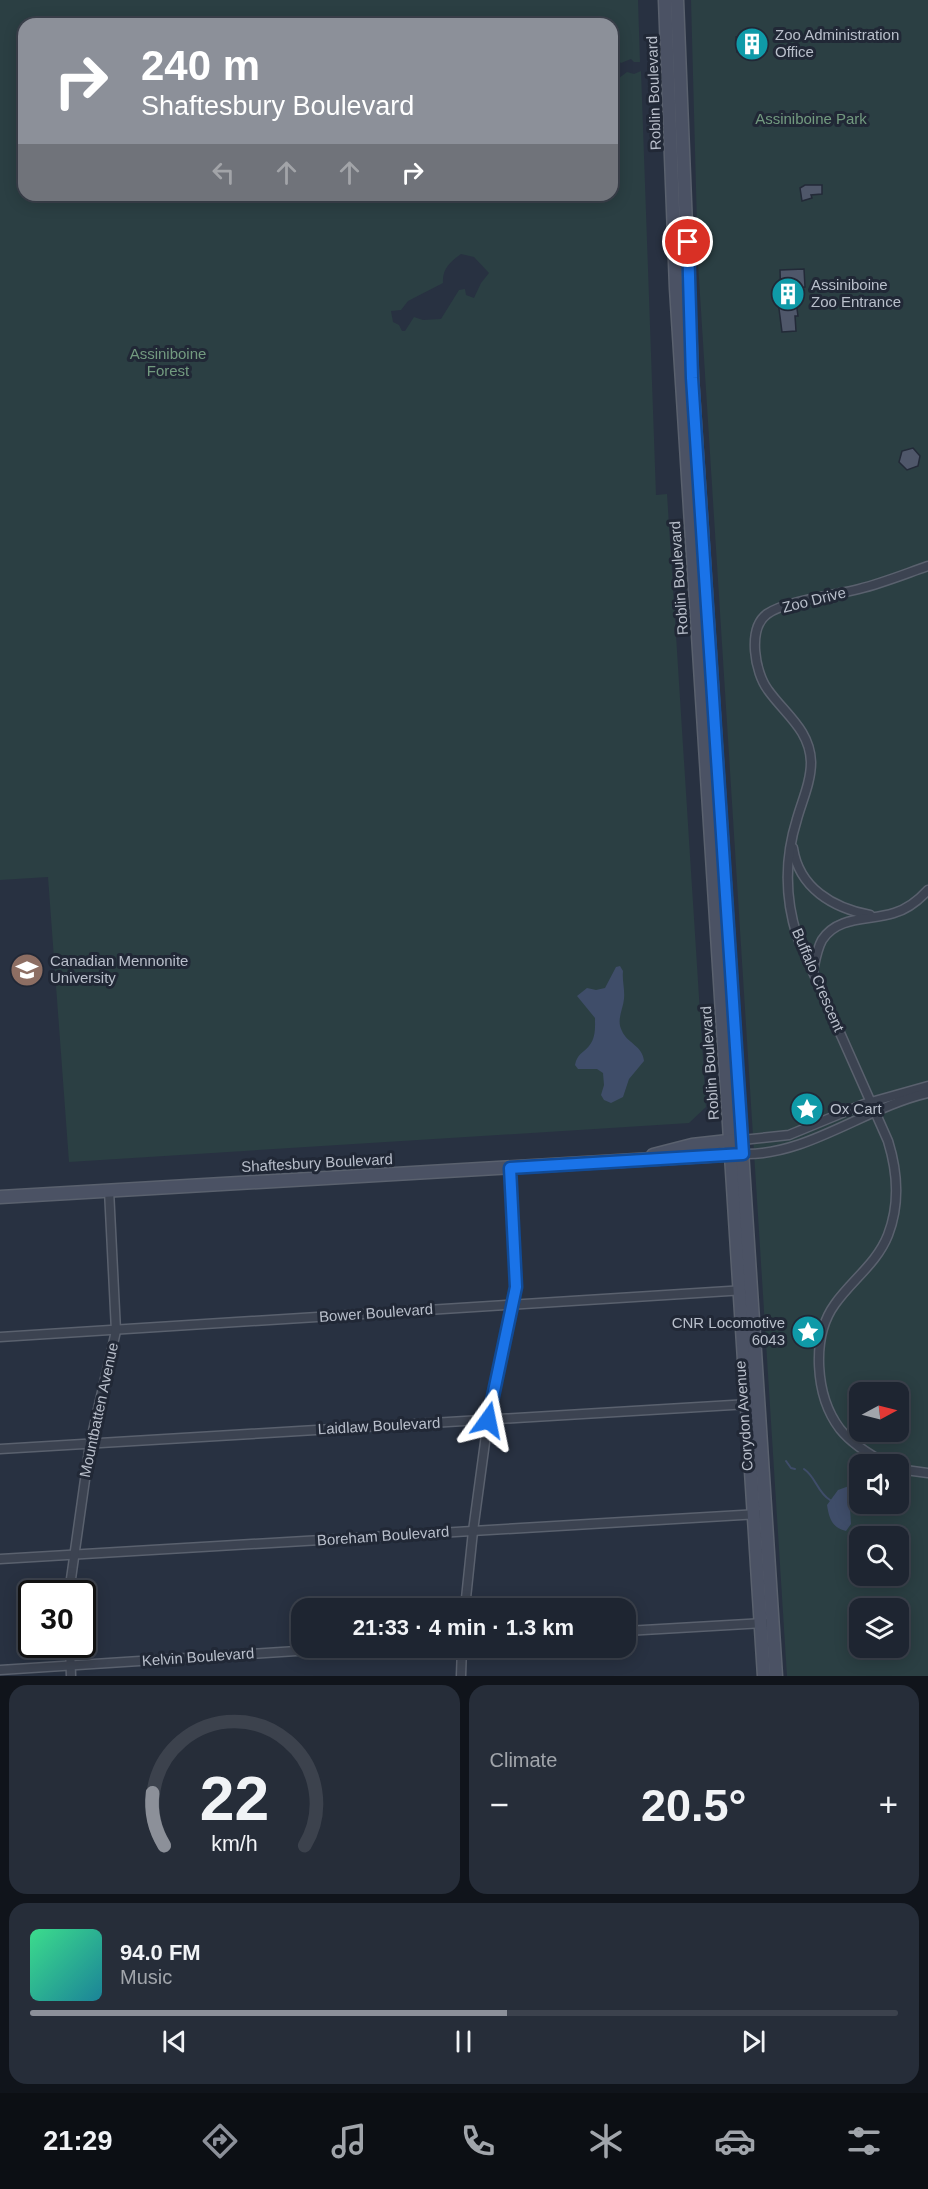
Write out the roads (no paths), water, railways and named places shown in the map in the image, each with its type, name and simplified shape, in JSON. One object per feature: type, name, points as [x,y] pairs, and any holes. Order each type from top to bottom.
[{"type":"main road","name":"Roblin Boulevard","points":[[665,0],[677,305],[737,1154]]},
{"type":"main road","name":"Roblin Boulevard","points":[[677,0],[692,378],[736,1140]]},
{"type":"main road","name":"Shaftesbury Boulevard","points":[[635,1160],[692,1145],[736,1140]]},
{"type":"main road","name":"Shaftesbury Boulevard","points":[[0,1197],[737,1154]]},
{"type":"main road","name":"Corydon Avenue","points":[[737,1154],[767,1622],[776,1676]]},
{"type":"main road","name":"Corydon Avenue","points":[[764,1676],[767,1622]]},
{"type":"street","points":[[665,0],[672,0]]},
{"type":"street","name":"Zoo Drive","points":[[792,842],[810,776],[810,758],[801,729],[762,681],[756,648],[759,625],[768,613],[778,608],[876,584],[928,566]]},
{"type":"street","points":[[792,842],[798,868],[819,894],[841,907],[875,917]]},
{"type":"street","name":"Buffalo Crescent","points":[[792,842],[788,873],[790,909],[797,936],[871,1101],[894,1163],[897,1195],[888,1236],[879,1252],[830,1313],[820,1345],[820,1369],[826,1402],[839,1428],[854,1443],[871,1454]]},
{"type":"street","points":[[813,972],[821,942],[830,932],[851,921],[894,913],[911,906],[928,890]]},
{"type":"street","points":[[736,1140],[789,1135],[871,1101],[928,1086]]},
{"type":"street","points":[[737,1154],[769,1152],[790,1147],[875,1111],[928,1093]]},
{"type":"street","points":[[466,1598],[488,1420],[516,1287],[510,1168]]},
{"type":"street","name":"Mountbatten Avenue","points":[[70,1580],[90,1444],[116,1331],[109,1190]]},
{"type":"street","name":"Bower Boulevard","points":[[0,1337],[745,1290]]},
{"type":"street","name":"Laidlaw Boulevard","points":[[0,1449],[752,1404]]},
{"type":"street","points":[[909,1470],[928,1473]]},
{"type":"street","name":"Boreham Boulevard","points":[[0,1559],[759,1514]]},
{"type":"street","points":[[636,1630],[767,1622]]},
{"type":"street","name":"Kelvin Boulevard","points":[[0,1670],[291,1651]]},
{"type":"street","points":[[70,1658],[71,1676]]},
{"type":"street","points":[[461,1676],[462,1658]]},
{"type":"water","points":[[620,966],[623,971],[624,995],[620,1027],[624,1035],[641,1052],[644,1061],[629,1079],[623,1097],[611,1103],[604,1100],[601,1095],[604,1085],[603,1073],[597,1069],[578,1069],[575,1065],[579,1056],[591,1043],[595,1029],[595,1018],[577,996],[587,988],[596,990],[605,988],[616,967]]},
{"type":"water","points":[[849,1486],[851,1524],[846,1531],[837,1528],[832,1522],[827,1505],[838,1490]]},
{"type":"waterway","points":[[786,1461],[791,1468],[795,1469]]},
{"type":"waterway","points":[[804,1469],[830,1500]]},
{"type":"place","name":"Zoo Administration Office","points":[[752,44]]},
{"type":"place","name":"Assiniboine Zoo Entrance","points":[[788,294]]},
{"type":"place","name":"Canadian Mennonite University","points":[[27,970]]},
{"type":"place","name":"Ox Cart","points":[[807,1109]]},
{"type":"place","name":"CNR Locomotive 6043","points":[[808,1332]]},
{"type":"park label","name":"Assiniboine Park","points":[[811,119]]},
{"type":"park label","name":"Assiniboine Forest","points":[[168,362]]}]
